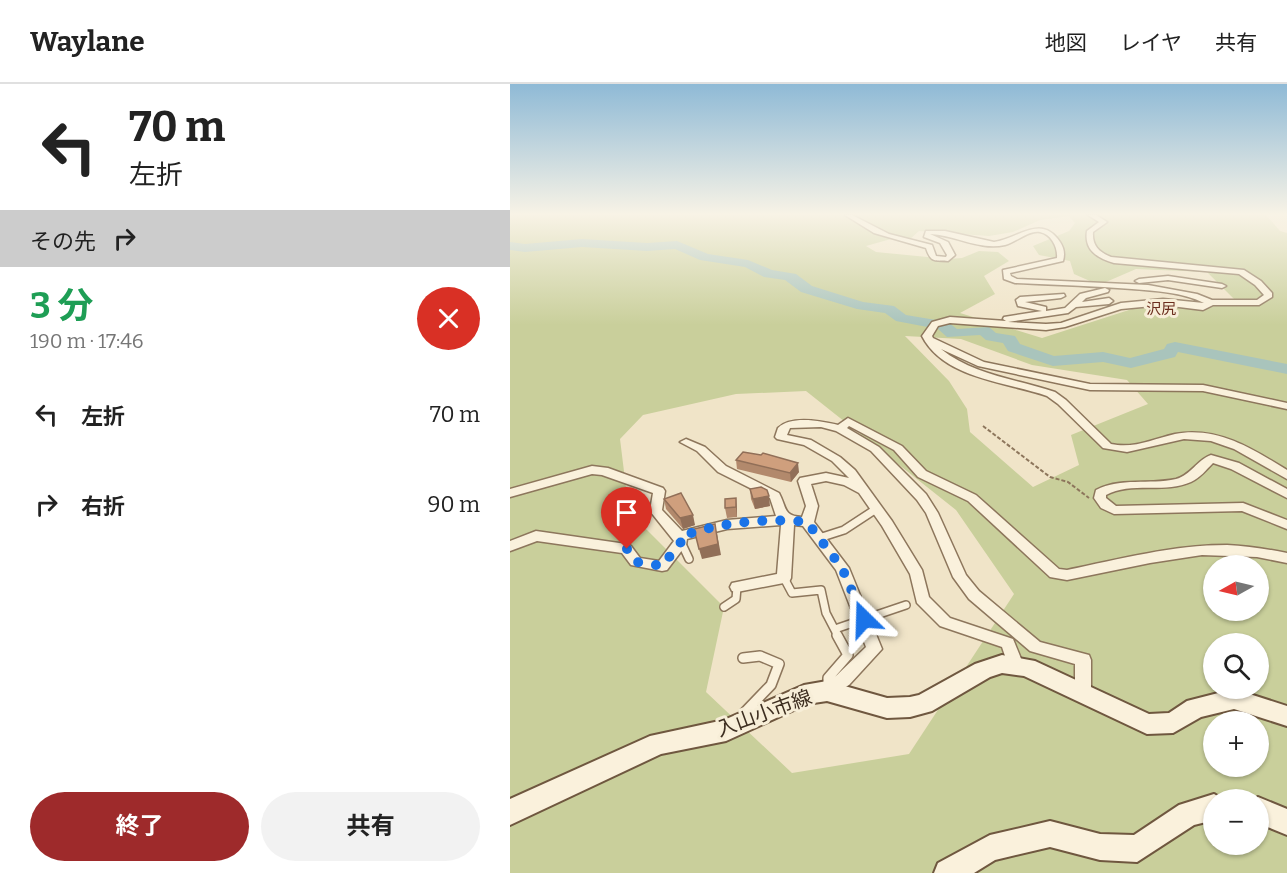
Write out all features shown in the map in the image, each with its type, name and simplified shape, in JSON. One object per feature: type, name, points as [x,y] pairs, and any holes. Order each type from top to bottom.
[{"type":"main road","name":"入山小市線","points":[[510,812],[658,744],[726,730],[804,695],[827,690],[887,708],[910,707],[924,704],[983,669],[1002,664],[1027,667],[1147,724],[1173,723],[1195,708],[1234,699],[1287,716]]},
{"type":"main road","points":[[948,873],[990,848],[1050,834],[1100,847],[1137,849],[1188,814],[1203,810]]},
{"type":"main road","points":[[1269,815],[1287,822]]},
{"type":"street","points":[[931,252],[933,258],[940,259],[948,258],[949,252]]},
{"type":"street","points":[[1060,252],[1060,259],[1006,272],[1007,277],[1015,281],[1174,291],[1211,303],[1259,302],[1269,295],[1258,283],[1241,272],[1114,261],[1093,252]]},
{"type":"street","points":[[1074,305],[1090,293],[1168,278],[1222,286]]},
{"type":"street","points":[[1061,296],[1020,300],[1021,304],[1034,309],[1061,310]]},
{"type":"street","points":[[990,321],[1061,310],[1074,305],[1118,300],[1147,303]]},
{"type":"street","points":[[1211,303],[1203,308],[1163,302],[1101,310],[1062,326],[950,320],[935,324],[927,336],[934,350],[956,364],[1051,394],[1107,446],[1144,448],[1184,436],[1203,437],[1234,444],[1287,475]]},
{"type":"street","points":[[971,317],[1004,324]]},
{"type":"street","points":[[928,340],[981,364],[1090,387],[1203,388],[1287,406]]},
{"type":"street","points":[[840,429],[848,421],[898,448],[922,474],[972,498],[1055,573],[1066,575],[1200,549],[1228,548],[1287,558]]},
{"type":"street","points":[[1016,666],[1008,643],[945,622],[922,599],[917,574],[863,490],[836,459],[807,442],[782,437],[783,428],[788,425],[821,424],[840,429],[874,449],[922,497],[932,513],[960,578],[974,595],[1035,647],[1083,660],[1083,693]]},
{"type":"street","points":[[686,442],[701,449],[722,469],[775,496],[782,516],[788,520]]},
{"type":"street","points":[[1287,494],[1235,466],[1211,459],[1195,476],[1183,481],[1144,487],[1112,487],[1104,490],[1100,498],[1110,509],[1243,507],[1287,525]]},
{"type":"street","points":[[510,492],[592,470],[604,471],[658,491],[656,511],[681,540]]},
{"type":"street","points":[[807,522],[812,506],[804,482],[826,477],[848,482],[863,490]]},
{"type":"street","points":[[737,587],[784,578],[788,520]]},
{"type":"street","points":[[510,546],[536,536],[627,549],[636,562],[662,566],[681,540],[708,526],[788,520],[807,522],[842,568],[874,649],[843,680],[827,690]]},
{"type":"lane","points":[[818,538],[844,530],[876,509]]},
{"type":"lane","points":[[681,540],[689,559]]},
{"type":"lane","points":[[784,578],[792,593],[821,590],[826,613],[848,655],[828,678],[827,690]]},
{"type":"lane","points":[[724,607],[736,599],[737,587]]},
{"type":"lane","points":[[835,628],[906,605]]},
{"type":"lane","points":[[726,730],[759,701],[777,679],[779,664],[772,659],[760,656],[743,658]]},
{"type":"path","points":[[983,426],[1050,477],[1068,482],[1098,505],[1110,509]]},
{"type":"green space","points":[[510,252],[876,252],[948,259],[962,258],[977,252],[998,252],[1009,261],[984,276],[995,294],[960,313],[1042,338],[1132,309],[1234,299],[1207,272],[1136,269],[1099,285],[1074,274],[1070,261],[1039,255],[1037,252],[1287,252],[1287,873],[510,873]],"holes":[[[905,336],[961,339],[1032,365],[1127,380],[1148,404],[1071,435],[1079,465],[1033,487],[970,432],[967,409],[949,381]],[[806,391],[956,510],[1014,594],[909,754],[792,773],[706,692],[724,607],[629,512],[620,439],[643,415],[736,394]]]},
{"type":"building","points":[[743,452],[761,455],[763,453],[798,463],[790,473],[736,460]]},
{"type":"building","points":[[761,487],[767,490],[769,496],[753,499],[750,489]]},
{"type":"building","points":[[681,493],[693,515],[680,518],[664,499]]},
{"type":"building","points":[[736,498],[736,507],[725,508],[725,499]]},
{"type":"building","points":[[715,524],[718,544],[699,549],[694,529]]},
{"type":"waterway","points":[[693,252],[705,257],[748,264],[769,274],[791,277],[792,281],[804,285],[806,289],[862,306],[889,309],[901,318],[943,325],[953,334],[983,330],[992,337],[1009,339],[1014,348],[1025,349],[1032,355],[1053,361],[1103,357],[1131,363],[1149,356],[1169,353],[1175,347],[1191,352],[1287,369]]},
{"type":"district","name":"沢尻","points":[[1161,309]]},
{"type":"route","points":[[627,549],[636,562],[662,566],[678,547],[681,542],[680,537],[708,526],[776,520],[807,522],[842,568],[864,619]]}]
